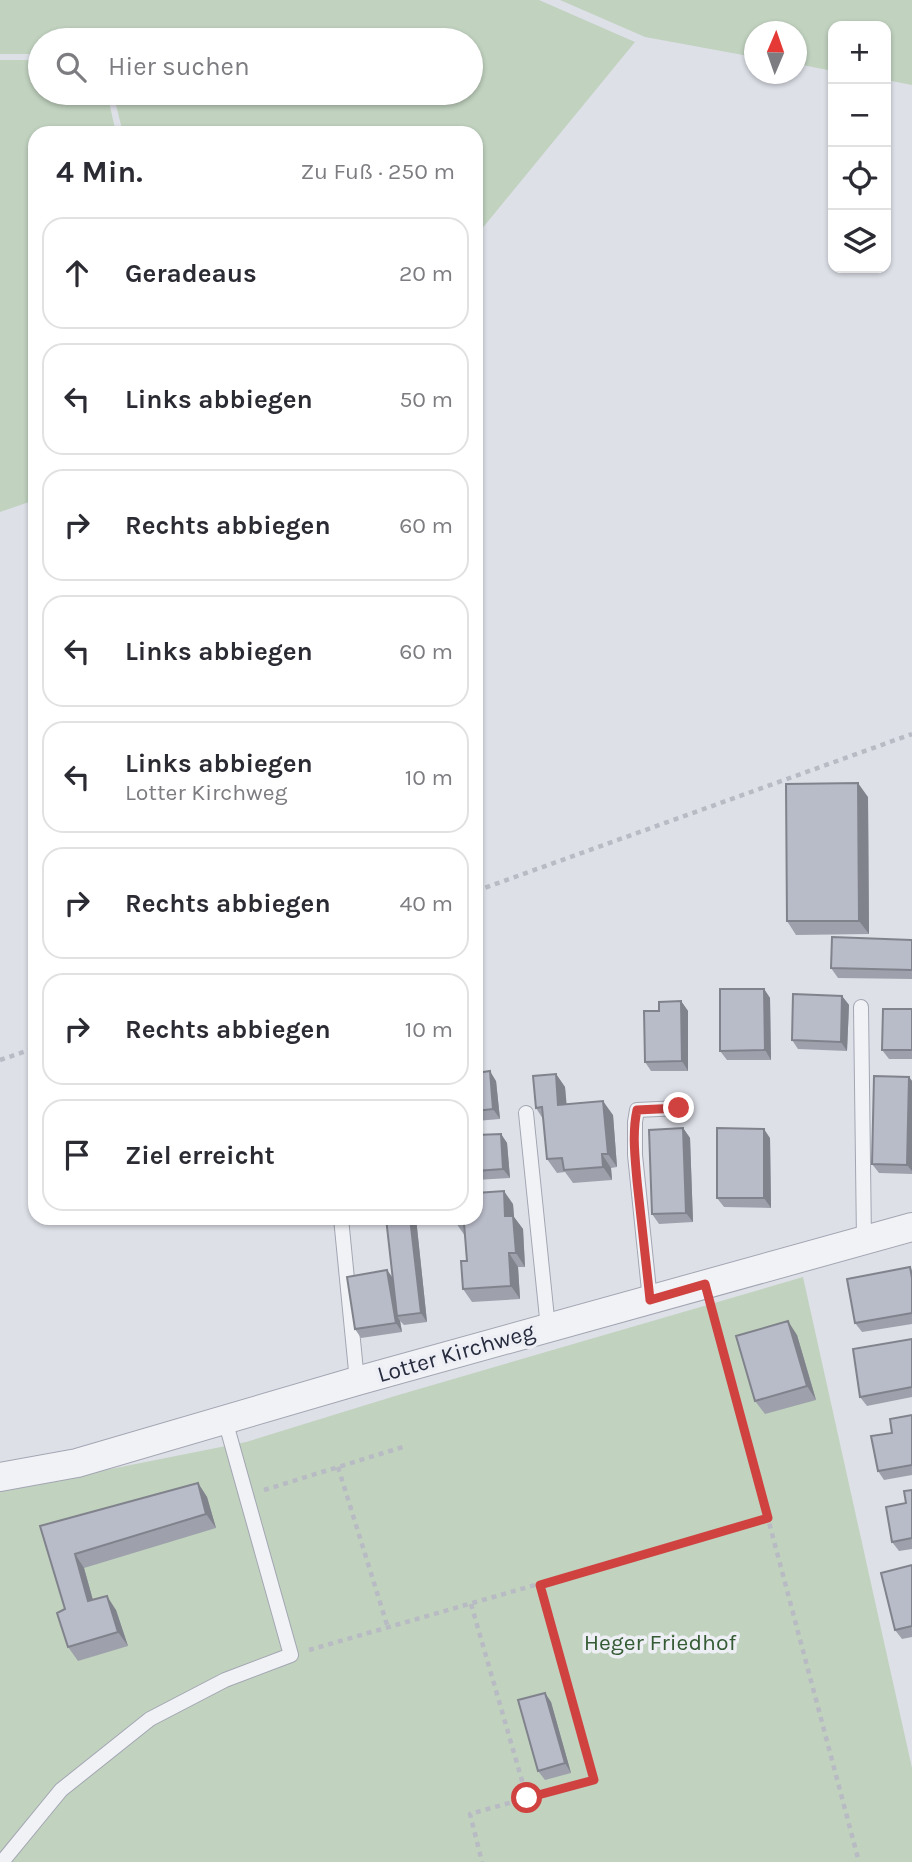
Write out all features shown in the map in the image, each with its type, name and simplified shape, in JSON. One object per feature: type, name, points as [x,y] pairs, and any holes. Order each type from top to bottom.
[{"type":"street","name":"Lotter Kirchweg","points":[[0,1477],[76,1463],[356,1381],[912,1227]]},
{"type":"lane","points":[[862,1007],[864,1240]]},
{"type":"lane","points":[[650,1300],[639,1201],[635,1122],[637,1110],[679,1108]]},
{"type":"lane","points":[[526,1113],[548,1328]]},
{"type":"lane","points":[[342,1225],[356,1381]]},
{"type":"lane","points":[[2,1862],[61,1790],[150,1719],[225,1680],[291,1655],[225,1420]]},
{"type":"path","points":[[483,888],[912,734]]},
{"type":"path","points":[[0,1060],[28,1050]]},
{"type":"path","points":[[705,1284],[859,1862]]},
{"type":"path","points":[[247,1495],[406,1446]]},
{"type":"path","points":[[338,1467],[388,1628]]},
{"type":"path","points":[[291,1655],[768,1518]]},
{"type":"path","points":[[482,1862],[470,1814],[594,1780],[540,1585]]},
{"type":"path","points":[[471,1604],[527,1798]]},
{"type":"green space","points":[[0,0],[539,0],[635,42],[483,227],[483,126],[121,126],[116,105],[483,105],[483,28],[28,28],[28,54],[0,54]]},
{"type":"green space","points":[[560,0],[912,0],[912,85],[891,81],[891,21],[828,21],[828,70],[807,66],[807,21],[744,21],[744,55],[645,37]]},
{"type":"green space","points":[[0,60],[28,60],[28,105],[110,105],[114,126],[28,126],[28,502],[0,512]]},
{"type":"green space","name":"Heger Friedhof","points":[[803,1277],[912,1768],[912,1862],[0,1862],[0,1491],[246,1442]]},
{"type":"building","points":[[858,783],[859,921],[787,921],[786,784]]},
{"type":"building","points":[[832,937],[912,940],[912,970],[831,968]]},
{"type":"building","points":[[720,989],[764,989],[765,1050],[720,1051]]},
{"type":"building","points":[[793,994],[842,996],[841,1042],[792,1040]]},
{"type":"building","points":[[681,1001],[682,1061],[645,1062],[644,1011],[659,1011],[659,1002]]},
{"type":"building","points":[[883,1009],[912,1009],[912,1050],[882,1050]]},
{"type":"building","points":[[490,1071],[493,1109],[483,1110],[483,1072]]},
{"type":"building","points":[[556,1074],[558,1105],[603,1101],[608,1154],[602,1154],[603,1167],[564,1170],[562,1158],[547,1159],[542,1107],[536,1108],[533,1076]]},
{"type":"building","points":[[874,1076],[909,1077],[907,1165],[872,1164]]},
{"type":"building","points":[[683,1128],[686,1213],[652,1214],[649,1130]]},
{"type":"building","points":[[717,1128],[764,1129],[764,1198],[717,1198]]},
{"type":"building","points":[[501,1134],[503,1169],[483,1170],[483,1135]]},
{"type":"building","points":[[504,1191],[505,1216],[513,1216],[516,1253],[509,1253],[511,1286],[463,1289],[461,1261],[467,1261],[464,1225],[483,1225],[483,1192]]},
{"type":"building","points":[[387,1225],[411,1225],[421,1313],[397,1316]]},
{"type":"building","points":[[910,1267],[912,1313],[855,1323],[847,1279]]},
{"type":"building","points":[[387,1270],[396,1323],[355,1329],[347,1277]]},
{"type":"building","points":[[788,1321],[807,1386],[755,1401],[736,1336]]},
{"type":"building","points":[[912,1339],[912,1387],[860,1397],[853,1349]]},
{"type":"building","points":[[912,1415],[912,1465],[878,1471],[871,1436],[892,1433],[890,1419]]},
{"type":"building","points":[[198,1483],[206,1514],[75,1554],[88,1601],[107,1596],[118,1632],[68,1647],[57,1613],[65,1609],[40,1526]]},
{"type":"building","points":[[912,1490],[912,1538],[892,1542],[886,1507],[906,1503],[904,1491]]},
{"type":"building","points":[[912,1565],[912,1626],[895,1630],[881,1573]]},
{"type":"building","points":[[545,1693],[565,1763],[538,1771],[518,1700]]},
{"type":"route","points":[[527,1798],[594,1780],[540,1585],[768,1518],[705,1284],[650,1300],[635,1155],[635,1122],[637,1110],[679,1108]]}]
